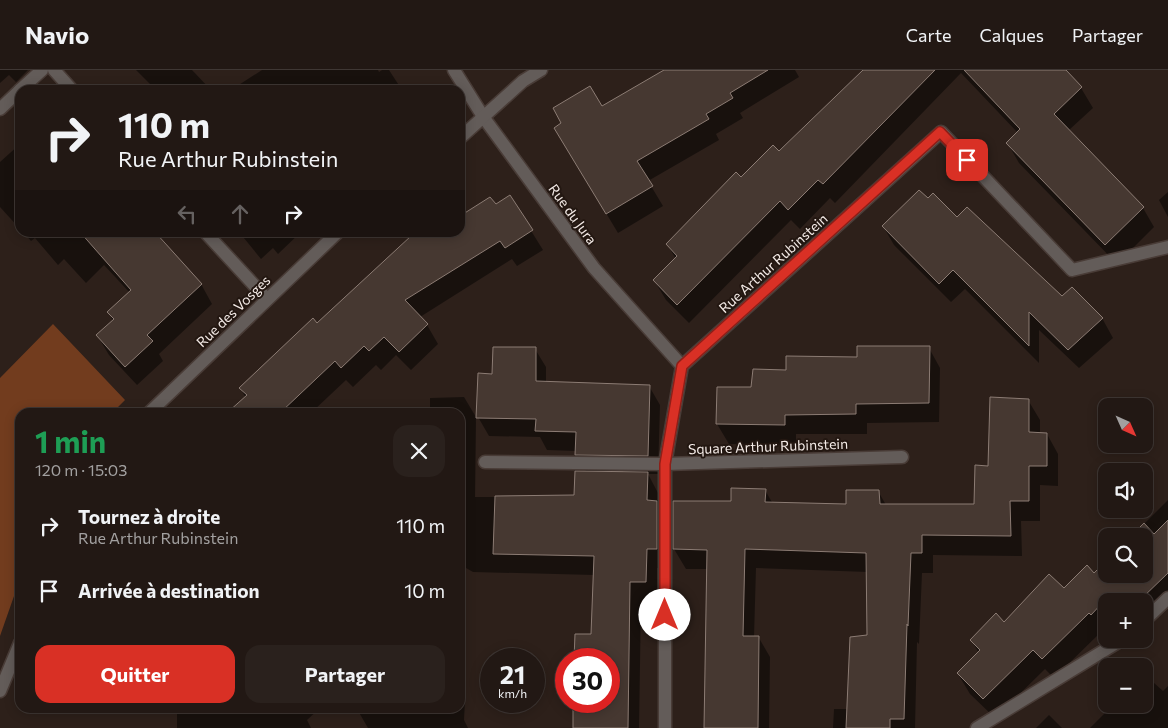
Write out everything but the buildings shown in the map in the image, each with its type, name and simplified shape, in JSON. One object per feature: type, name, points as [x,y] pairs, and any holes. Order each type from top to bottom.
[{"type":"street","points":[[26,85],[42,70]]},
{"type":"street","points":[[54,70],[68,85]]},
{"type":"street","name":"Rue du Jura","points":[[454,70],[463,85]]},
{"type":"street","points":[[465,134],[523,82],[541,70]]},
{"type":"street","name":"Rue du Jura","points":[[465,88],[484,118],[594,268],[682,366]]},
{"type":"street","points":[[0,108],[15,94]]},
{"type":"street","name":"Rue Arthur Rubinstein","points":[[682,366],[940,132],[1072,270],[1168,247]]},
{"type":"street","points":[[210,237],[267,299]]},
{"type":"street","name":"Rue des Vosges","points":[[154,408],[333,237]]},
{"type":"street","points":[[665,728],[665,464],[682,366]]},
{"type":"street","name":"Square Arthur Rubinstein","points":[[485,462],[665,464],[902,457]]},
{"type":"street","points":[[1153,612],[1168,598]]},
{"type":"street","points":[[977,728],[1108,648]]},
{"type":"street","points":[[0,692],[15,655]]},
{"type":"shaded area","points":[[53,324],[125,400],[117,408],[15,408],[15,593],[0,636],[0,378]]},
{"type":"route","points":[[665,615],[665,464],[682,366],[940,132],[967,160]]}]
